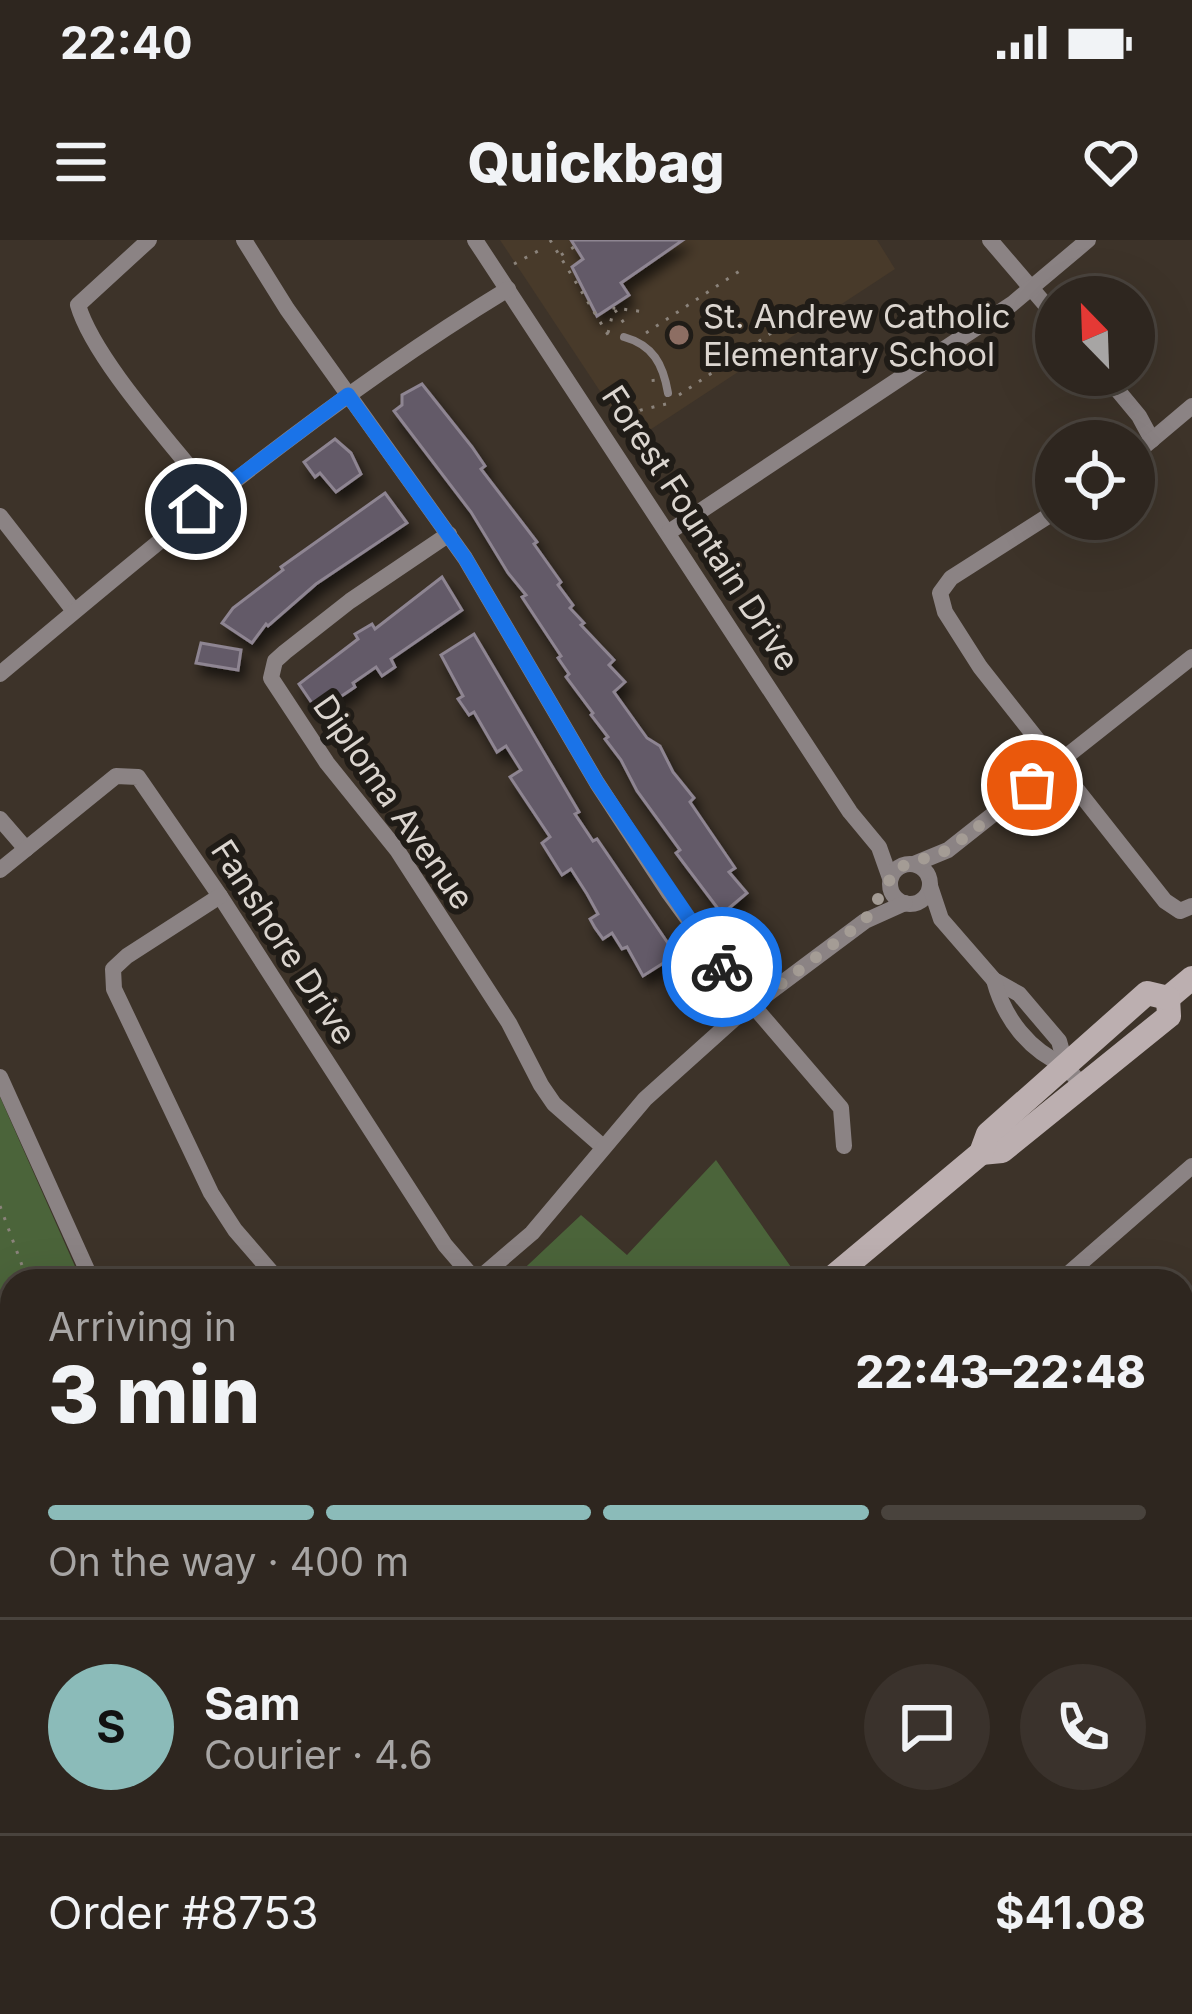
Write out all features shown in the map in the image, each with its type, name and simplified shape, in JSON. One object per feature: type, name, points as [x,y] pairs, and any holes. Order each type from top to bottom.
[{"type":"main road","points":[[842,1269],[981,1153],[1002,1151],[1074,1076],[1169,1016],[1168,998],[1192,978]]},
{"type":"street","points":[[149,240],[78,305],[83,322],[142,407],[212,495]]},
{"type":"street","points":[[244,240],[448,534],[597,783],[669,893],[752,1006],[841,1108],[844,1146]]},
{"type":"street","name":"Forest Fountain Drive","points":[[475,240],[850,812],[879,847],[890,882]]},
{"type":"street","points":[[990,240],[1035,293]]},
{"type":"street","points":[[669,532],[1031,288],[1088,240]]},
{"type":"street","points":[[0,674],[212,495],[348,395],[508,289]]},
{"type":"street","points":[[1122,396],[1141,420]]},
{"type":"street","points":[[1155,437],[1192,406]]},
{"type":"street","points":[[0,516],[74,611]]},
{"type":"street","points":[[1035,524],[951,578],[940,592],[945,612],[980,667],[1165,901],[1180,911],[1192,906]]},
{"type":"street","name":"Diploma Avenue","points":[[448,534],[285,652],[275,661],[271,678],[327,763],[397,850],[509,1023],[541,1085],[603,1147]]},
{"type":"street","points":[[865,920],[897,868],[948,850],[1192,657]]},
{"type":"street","name":"Fanshore Drive","points":[[0,870],[116,776],[138,777],[220,896],[395,1171],[466,1269]]},
{"type":"street","points":[[0,819],[26,849]]},
{"type":"street","name":"Forest Fountain Drive","points":[[879,847],[913,864]]},
{"type":"street","points":[[490,1269],[532,1233],[645,1099],[752,1006],[865,920],[923,899],[948,850]]},
{"type":"street","points":[[913,864],[927,872],[941,919],[994,980],[1019,994],[1059,1041],[1074,1076]]},
{"type":"street","points":[[890,882],[895,898],[941,919]]},
{"type":"street","points":[[220,896],[127,956],[113,969],[114,989],[212,1193],[269,1269]]},
{"type":"street","points":[[0,1076],[87,1269]]},
{"type":"street","points":[[1074,1269],[1190,1172]]},
{"type":"lane","points":[[625,331],[662,365],[668,393]]},
{"type":"path","points":[[550,240],[609,336],[614,308]]},
{"type":"path","points":[[560,256],[574,248]]},
{"type":"path","points":[[514,264],[538,251]]},
{"type":"path","points":[[645,334],[741,270]]},
{"type":"path","points":[[614,308],[646,313]]},
{"type":"path","points":[[614,308],[625,331]]},
{"type":"path","points":[[620,424],[641,410],[662,407],[801,314]]},
{"type":"path","points":[[649,370],[654,390]]},
{"type":"path","points":[[0,1206],[23,1268]]},
{"type":"shaded area","name":"St. Andrew Catholic Elementary School","points":[[500,240],[877,240],[895,269],[633,441]]},
{"type":"green space","points":[[0,1097],[76,1269],[0,1269]]},
{"type":"green space","points":[[716,1160],[791,1267],[524,1269],[581,1215],[627,1255]]},
{"type":"building","points":[[571,240],[683,240],[621,283],[629,295],[597,316],[572,267],[583,259]]},
{"type":"building","points":[[422,384],[537,542],[581,625],[614,660],[609,665],[625,682],[614,692],[647,738],[660,746],[694,798],[690,802],[735,868],[729,872],[747,893],[722,914],[676,853],[680,850],[566,677],[569,674],[561,656],[522,597],[526,595],[471,512],[394,411],[402,405],[402,395]]},
{"type":"building","points":[[335,439],[351,453],[361,474],[336,492],[304,462]]},
{"type":"building","points":[[385,493],[407,523],[316,584],[266,624],[252,643],[222,623],[281,567]]},
{"type":"building","points":[[442,577],[462,610],[391,659],[395,667],[382,676],[376,667],[318,712],[299,684],[358,639],[355,634],[372,624],[375,629]]},
{"type":"building","points":[[474,634],[579,812],[575,814],[676,955],[643,976],[627,947],[622,949],[612,933],[603,939],[590,919],[598,914],[587,894],[571,869],[562,875],[542,843],[550,837],[510,777],[521,770],[506,746],[497,752],[474,712],[469,715],[458,699],[463,696],[441,655]]},
{"type":"building","points":[[201,643],[241,650],[238,670],[196,663]]},
{"type":"way so far","points":[[722,967],[752,1006],[865,920],[897,868],[948,850],[1032,785]]},
{"type":"place","name":"St. Andrew Catholic Elementary School","points":[[679,335]]},
{"type":"route","points":[[196,509],[348,395],[465,558],[597,783],[722,967]]}]
